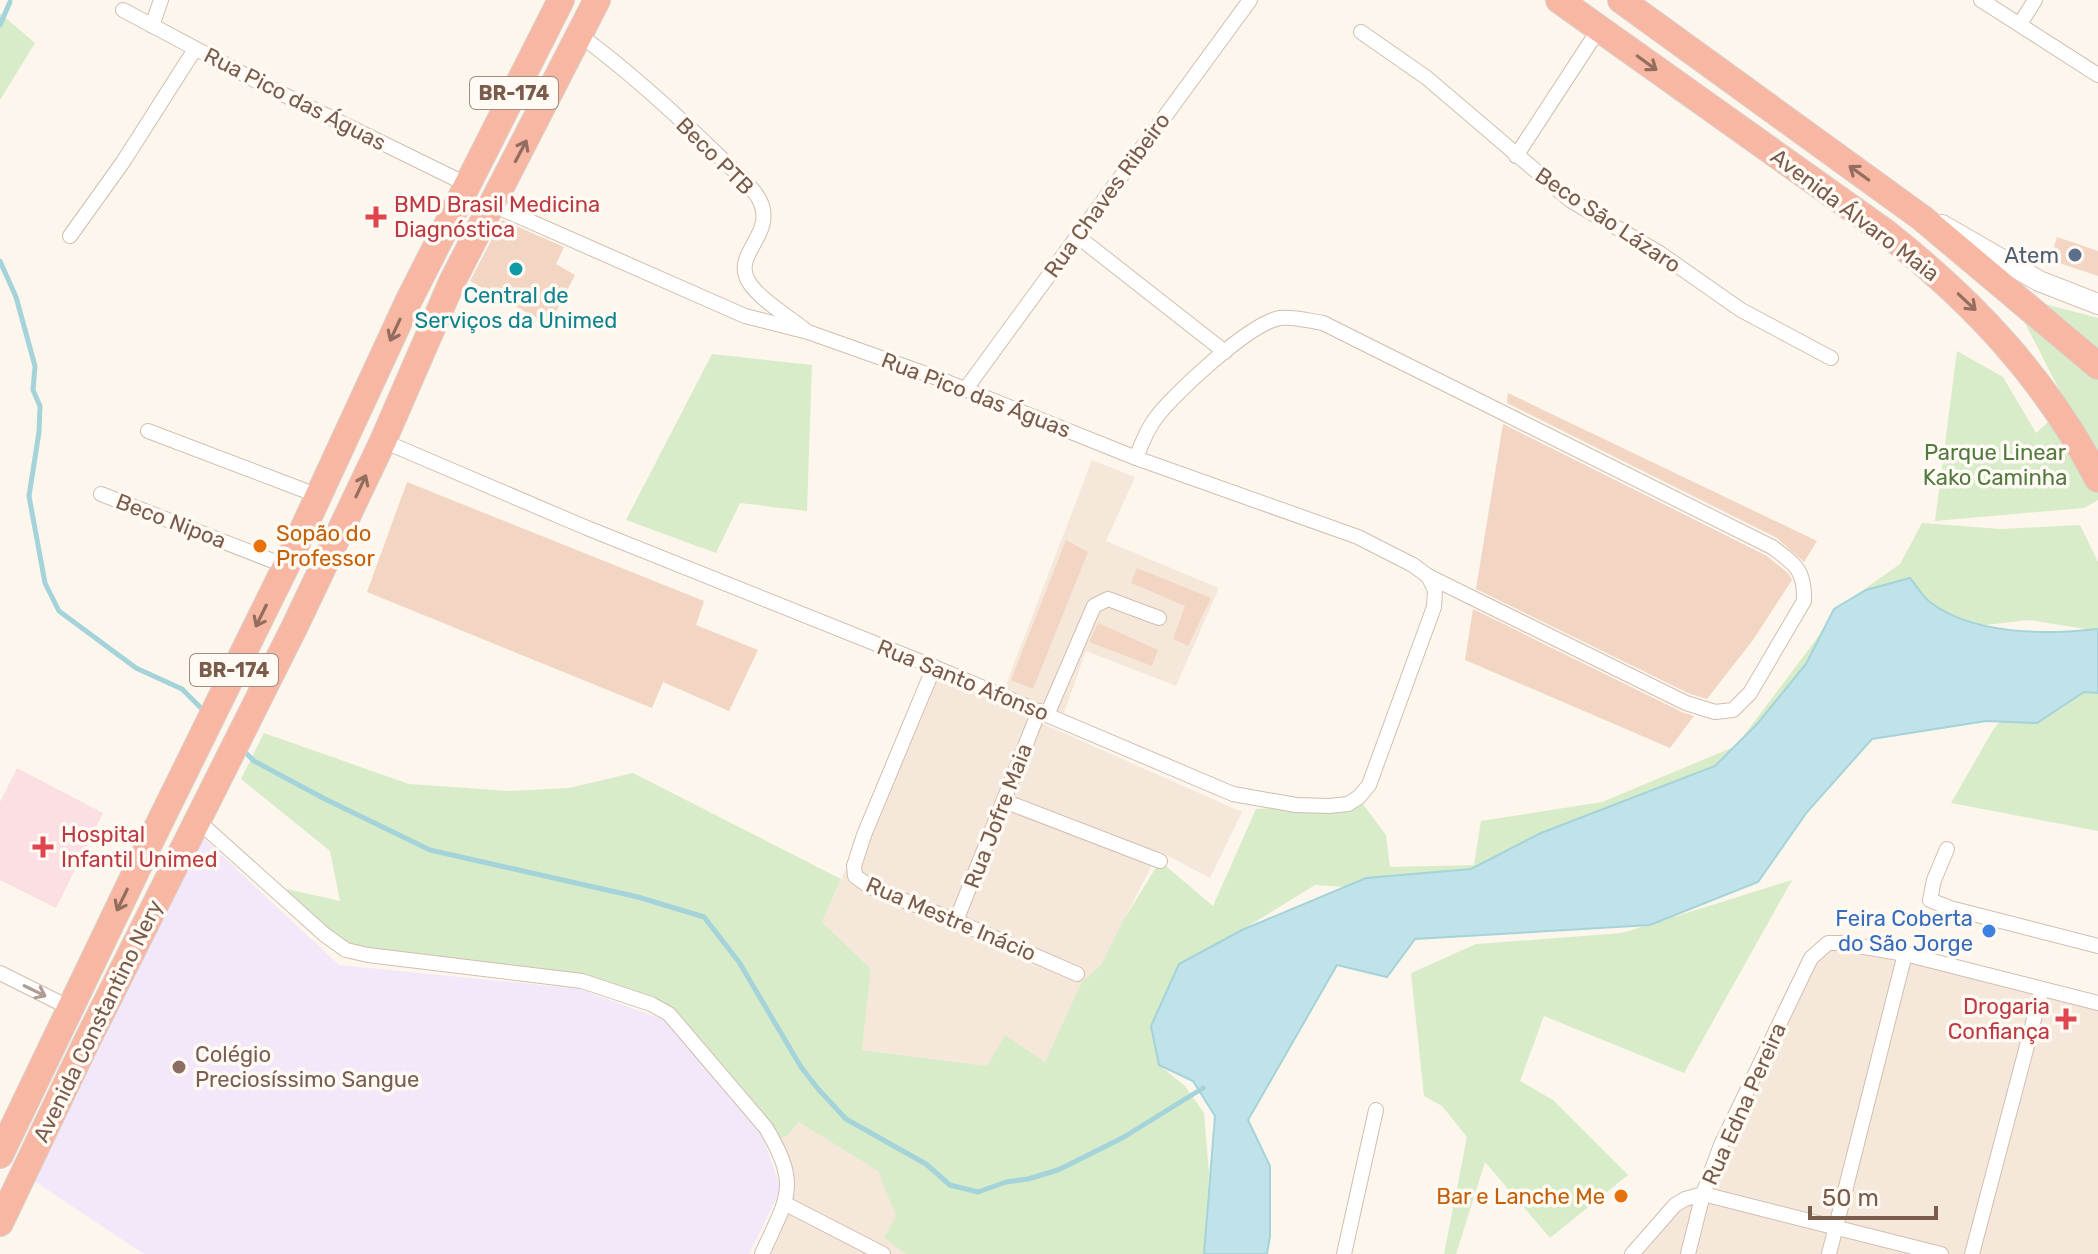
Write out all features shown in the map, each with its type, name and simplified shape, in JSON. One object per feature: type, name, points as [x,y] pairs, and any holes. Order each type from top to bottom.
[{"type":"highway","name":"Avenida Constantino Nery","points":[[0,1155],[286,566],[409,300],[561,0]]},
{"type":"highway","name":"Avenida Constantino Nery","points":[[0,1223],[383,441],[452,282],[597,0]]},
{"type":"highway","name":"Avenida Álvaro Maia","points":[[1560,0],[1928,266],[2007,344],[2048,395],[2098,479]]},
{"type":"highway","name":"Avenida Álvaro Maia","points":[[1621,0],[1922,218],[2098,366]]},
{"type":"street","points":[[152,26],[161,0]]},
{"type":"street","name":"Rua Chaves Ribeiro","points":[[965,390],[1250,0]]},
{"type":"street","points":[[1981,0],[2098,75]]},
{"type":"street","points":[[2020,24],[2035,0]]},
{"type":"street","name":"Rua Pico das Águas","points":[[123,10],[468,185]]},
{"type":"street","points":[[1516,156],[1599,29]]},
{"type":"street","name":"Beco São Lázaro","points":[[1361,32],[1427,78],[1570,200],[1661,254],[1741,310],[1831,358]]},
{"type":"street","name":"Beco PTB","points":[[581,36],[689,127],[743,179],[760,201],[763,223],[745,263],[746,278],[767,301],[808,332]]},
{"type":"street","points":[[70,236],[123,162],[195,49]]},
{"type":"street","name":"Rua Pico das Águas","points":[[493,205],[724,308],[771,324],[808,332],[1136,458],[1358,537],[1428,576],[1686,703],[1715,712],[1733,710],[1750,693],[1804,601],[1804,584],[1797,566],[1772,547],[1323,323],[1278,318],[1225,352],[1179,391],[1156,417],[1136,458]]},
{"type":"street","name":"Avenida Álvaro Maia","points":[[1922,218],[1951,230],[2060,291],[2098,304]]},
{"type":"street","points":[[1077,236],[1225,352]]},
{"type":"street","points":[[148,431],[319,496]]},
{"type":"street","name":"Rua Santo Afonso","points":[[383,441],[602,534],[934,667],[1233,794],[1296,805],[1348,804],[1369,785],[1434,607],[1435,590],[1428,576]]},
{"type":"street","name":"Beco Nipoa","points":[[101,494],[286,566]]},
{"type":"street","name":"Rua Jofre Maia","points":[[956,921],[1004,801],[1094,606],[1108,599],[1159,618]]},
{"type":"street","name":"Rua Mestre Inácio","points":[[934,667],[864,835],[854,866],[855,876],[861,883],[1077,974]]},
{"type":"street","points":[[1004,801],[1160,861]]},
{"type":"street","points":[[198,821],[325,935],[346,950],[582,981],[651,1004],[669,1014],[766,1128],[776,1145],[788,1184],[784,1203],[762,1254]]},
{"type":"street","points":[[1947,849],[1929,895],[1934,903],[2098,946]]},
{"type":"street","name":"Rua Edna Pereira","points":[[1688,1254],[1703,1194],[1721,1145],[1811,958],[1828,943],[1905,954]]},
{"type":"street","points":[[1829,1254],[1905,954],[2098,1003]]},
{"type":"street","points":[[0,973],[70,1008]]},
{"type":"street","points":[[1972,1254],[2042,989]]},
{"type":"street","points":[[1344,1254],[1376,1110]]},
{"type":"street","points":[[1632,1254],[1675,1205],[1703,1194],[1941,1254]]},
{"type":"street","points":[[784,1203],[883,1254]]},
{"type":"shaded area","points":[[1092,460],[1135,477],[1106,541],[1219,588],[1176,686],[1086,651],[1064,713],[1004,690]]},
{"type":"shaded area","points":[[933,675],[1242,812],[1210,878],[1159,851],[1101,965],[1081,983],[1045,1062],[987,1066],[862,1050],[871,969],[822,922]]},
{"type":"shaded area","name":"Hospital Infantil Unimed","points":[[17,768],[103,813],[56,908],[0,880],[0,802]]},
{"type":"shaded area","points":[[199,834],[339,965],[580,989],[664,1020],[760,1129],[781,1189],[749,1254],[144,1254],[33,1180]]},
{"type":"shaded area","points":[[1841,945],[2098,1011],[2098,1254],[1632,1254],[1683,1199],[1713,1173],[1811,958]]},
{"type":"shaded area","points":[[799,1121],[878,1171],[897,1216],[884,1238],[906,1254],[756,1254],[784,1192],[771,1140]]},
{"type":"green space","points":[[0,13],[35,43],[0,100]]},
{"type":"green space","name":"Parque Linear Kako Caminha","points":[[2045,304],[2098,318],[2098,500],[2084,508],[1935,521],[1957,351],[2003,377],[2036,433],[2067,405],[2023,319]]},
{"type":"green space","points":[[712,354],[812,365],[807,511],[740,503],[716,553],[626,520]]},
{"type":"green space","points":[[1922,523],[2001,529],[2080,525],[2098,562],[2098,631],[2029,620],[1898,635],[1783,790],[1463,895],[1315,885],[1242,930],[1151,1026],[1159,1065],[1185,1086],[1204,1113],[1209,1173],[1204,1254],[906,1254],[884,1238],[896,1216],[878,1171],[799,1122],[787,1136],[771,1140],[686,1032],[651,1004],[582,981],[346,950],[269,885],[340,901],[330,851],[241,779],[264,733],[409,784],[509,791],[569,788],[633,773],[841,879],[822,922],[871,969],[862,1050],[987,1066],[1005,1035],[1045,1062],[1081,983],[1101,965],[1123,921],[1160,861],[1213,906],[1256,809],[1363,804],[1386,835],[1390,867],[1474,865],[1481,821],[1602,802],[1736,746],[1842,605],[1900,564]]},
{"type":"green space","points":[[2062,690],[2098,694],[2098,831],[1951,803],[1993,730],[2025,691]]},
{"type":"green space","points":[[1792,880],[1684,1073],[1544,1016],[1520,1081],[1553,1100],[1628,1175],[1550,1238],[1485,1162],[1456,1254],[1444,1254],[1467,1137],[1442,1106],[1424,1096],[1411,973],[1476,944],[1622,933]]},
{"type":"water","points":[[1910,578],[1930,602],[1947,613],[1988,627],[2033,632],[2098,629],[2098,693],[2084,692],[2037,723],[1986,721],[1872,739],[1807,812],[1758,882],[1650,925],[1415,939],[1387,977],[1337,965],[1248,1120],[1270,1166],[1267,1254],[1204,1254],[1215,1116],[1193,1081],[1159,1065],[1151,1026],[1179,964],[1242,930],[1366,878],[1471,869],[1541,833],[1715,766],[1758,723],[1806,664],[1834,609],[1866,590]]},
{"type":"building","name":"Central de Serviços da Unimed","points":[[502,220],[564,247],[556,264],[575,275],[549,325],[470,281]]},
{"type":"building","name":"Atem","points":[[2057,237],[2098,251],[2098,276],[2050,260]]},
{"type":"building","points":[[1508,393],[1817,541],[1804,562],[1777,538],[1507,403]]},
{"type":"building","points":[[1503,424],[1767,556],[1789,574],[1792,580],[1753,640],[1707,699],[1690,694],[1476,589]]},
{"type":"building","points":[[407,482],[704,601],[696,625],[758,650],[729,711],[663,682],[652,708],[367,592]]},
{"type":"building","points":[[1066,540],[1088,552],[1033,689],[1011,680]]},
{"type":"building","points":[[1137,568],[1211,598],[1188,646],[1173,639],[1185,606],[1131,583]]},
{"type":"building","points":[[1473,609],[1694,716],[1670,748],[1465,660]]},
{"type":"building","points":[[1098,623],[1158,650],[1152,666],[1089,642]]},
{"type":"waterway","points":[[0,25],[10,2]]},
{"type":"waterway","points":[[0,261],[16,297],[35,366],[33,390],[40,406],[39,432],[29,496],[45,583],[59,611],[136,668],[182,689],[205,712]]},
{"type":"waterway","points":[[243,750],[254,761],[325,799],[430,850],[638,897],[704,917],[739,962],[801,1067],[819,1090],[846,1119],[926,1164],[950,1185],[978,1192],[1058,1170],[1124,1137],[1203,1088]]},
{"type":"place","name":"BMD Brasil Medicina Diagnóstica","points":[[376,217]]},
{"type":"place","name":"Atem","points":[[2075,255]]},
{"type":"place","name":"Central de Serviços da Unimed","points":[[516,269]]},
{"type":"place","name":"Sopão do Professor","points":[[260,546]]},
{"type":"place","name":"Hospital Infantil Unimed","points":[[43,847]]},
{"type":"place","name":"Feira Coberta do São Jorge","points":[[1989,931]]},
{"type":"place","name":"Drogaria Confiança","points":[[2066,1019]]},
{"type":"place","name":"Colégio Preciosíssimo Sangue","points":[[179,1067]]},
{"type":"place","name":"Bar e Lanche Me","points":[[1621,1196]]}]
